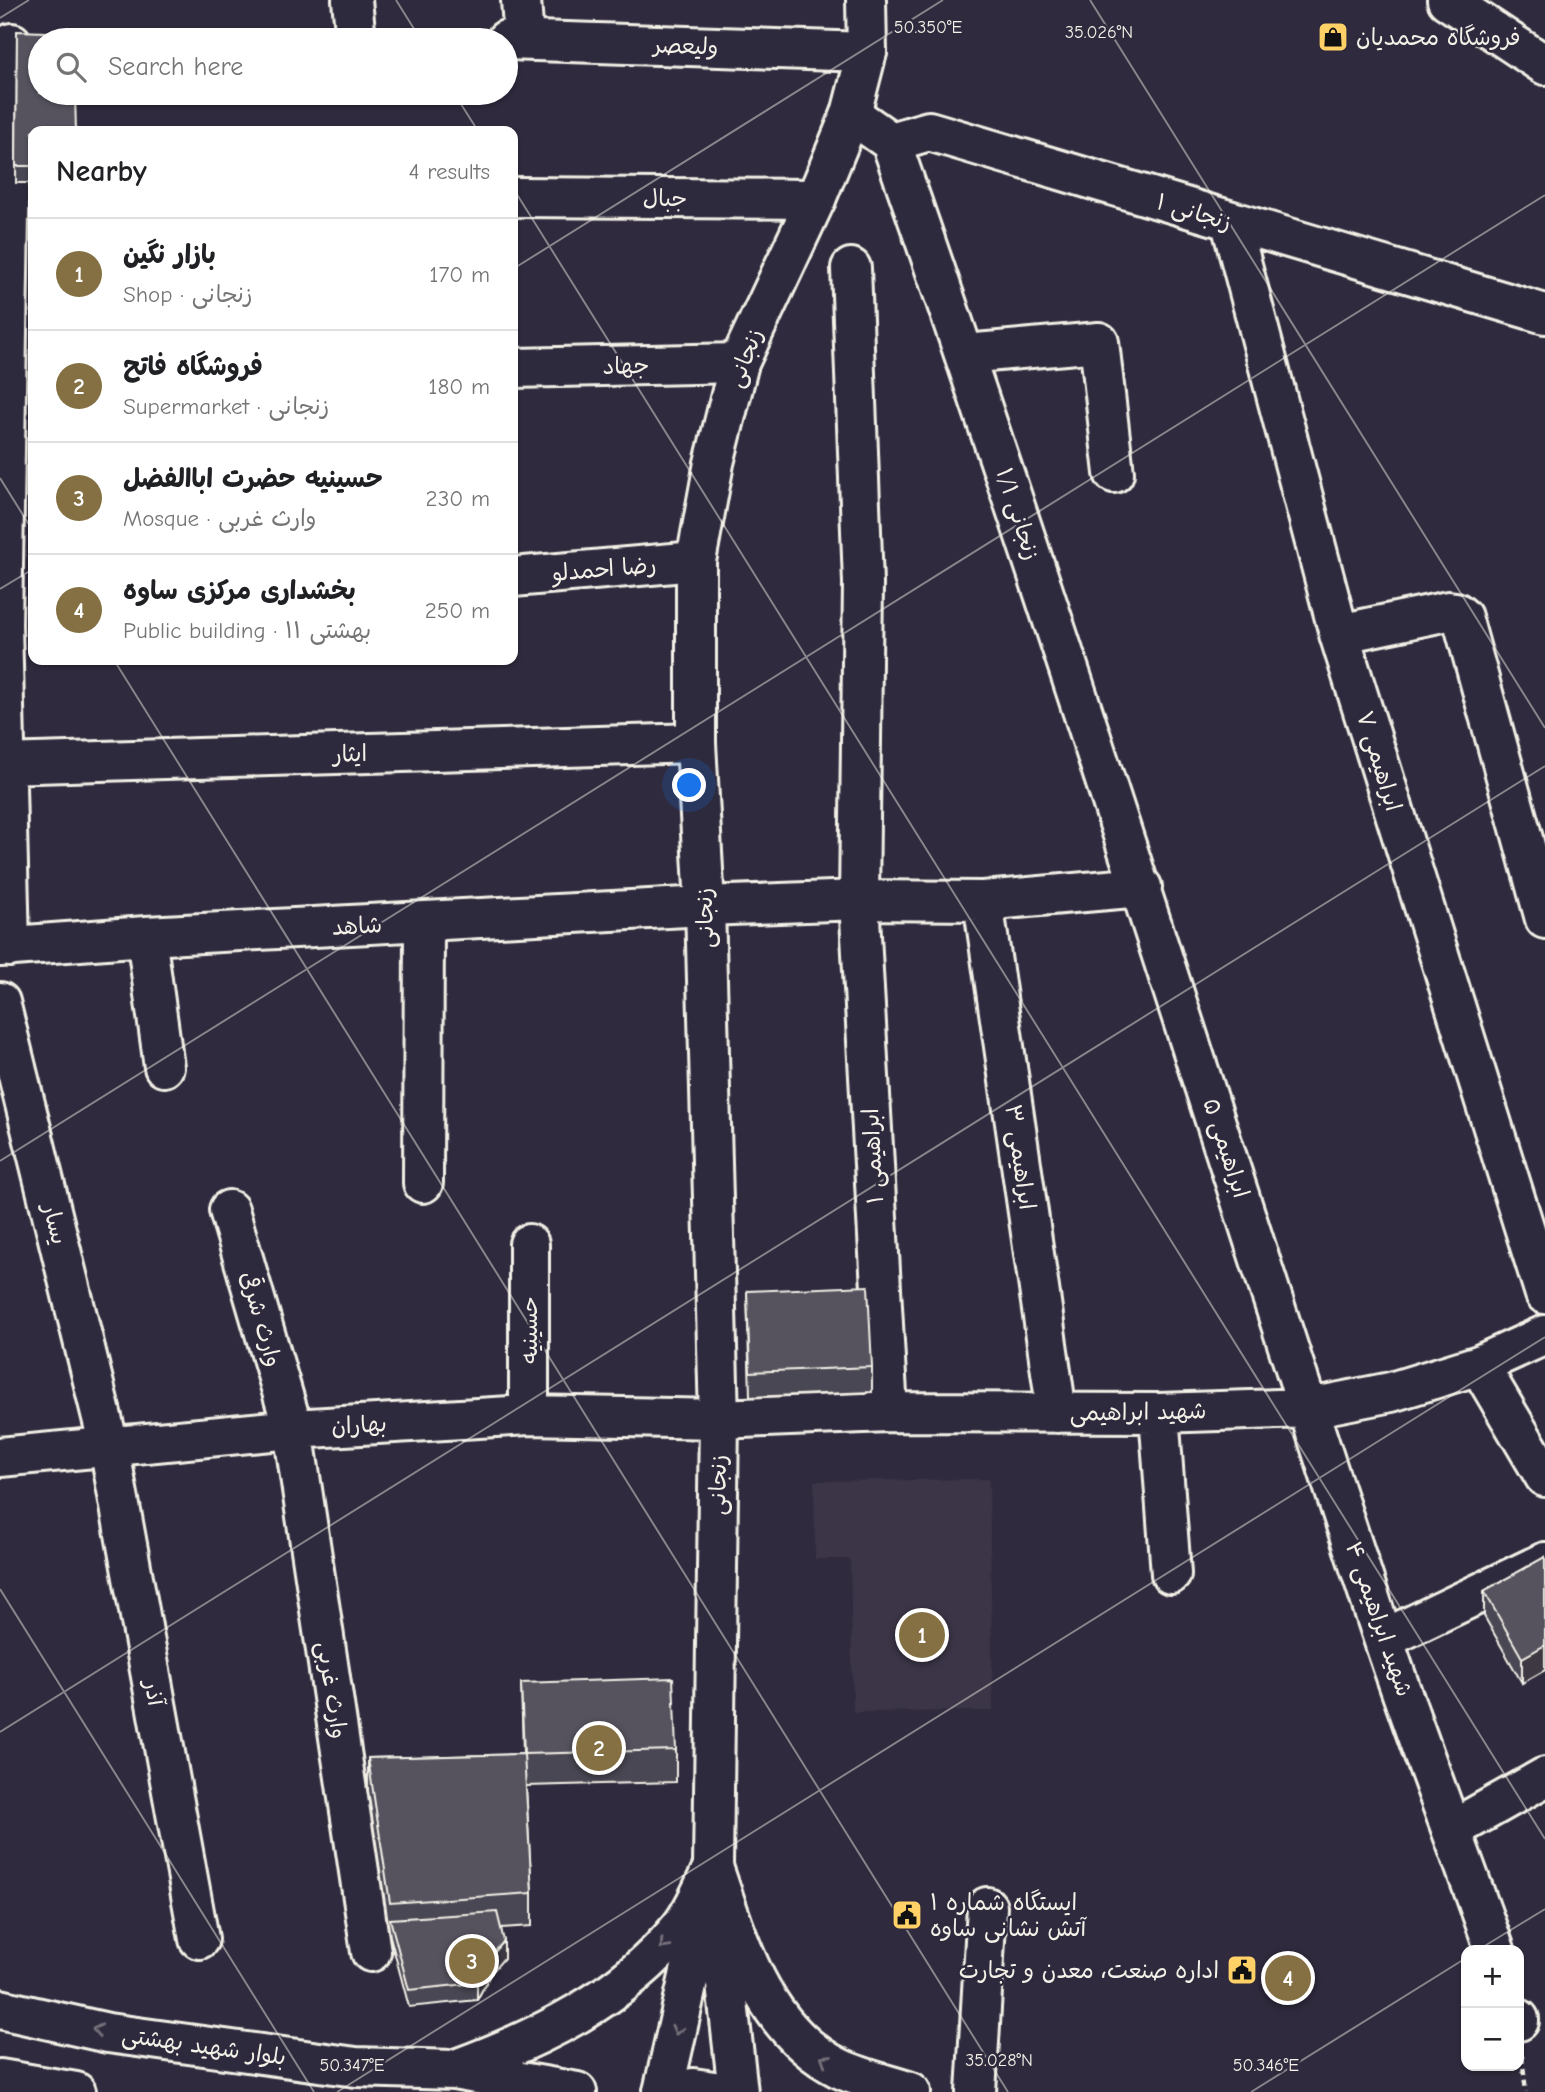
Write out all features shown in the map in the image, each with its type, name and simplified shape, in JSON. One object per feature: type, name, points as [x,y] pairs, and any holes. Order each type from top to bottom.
[{"type":"street","points":[[352,0],[355,28]]},
{"type":"street","points":[[517,28],[521,0]]},
{"type":"street","name":"زنجانی","points":[[713,1867],[719,1419],[705,906],[696,743],[696,561],[714,463],[739,363],[816,199],[851,114],[867,52],[866,0]]},
{"type":"street","points":[[1447,0],[1545,65]]},
{"type":"street","name":"ولیعصر","points":[[518,40],[867,52]]},
{"type":"street","points":[[5,947],[3,764],[12,623],[21,193],[17,44]]},
{"type":"street","points":[[851,114],[891,142]]},
{"type":"street","name":"زنجانی ۱","points":[[891,142],[929,131],[1231,223],[1545,314]]},
{"type":"street","name":"زنجانی ۱/۱","points":[[891,142],[965,354],[1142,887]]},
{"type":"street","name":"جبال","points":[[518,197],[816,199]]},
{"type":"street","name":"ابراهیمی ۷","points":[[1231,223],[1339,634],[1545,1294]]},
{"type":"street","name":"ابراهیمی ۱","points":[[850,268],[863,583],[859,900],[888,1412]]},
{"type":"street","points":[[965,354],[1098,342],[1114,473]]},
{"type":"street","name":"جهاد","points":[[518,368],[739,363]]},
{"type":"street","name":"رضا احمدلو","points":[[518,577],[696,561]]},
{"type":"street","points":[[1339,634],[1448,611],[1456,612],[1462,617],[1545,919]]},
{"type":"street","name":"ایثار","points":[[3,764],[696,743]]},
{"type":"street","name":"شاهد","points":[[5,947],[146,936],[705,906],[859,900],[983,901],[1142,887]]},
{"type":"street","name":"ابراهیمی ۵","points":[[1142,887],[1310,1408]]},
{"type":"street","name":"ابراهیمی ۳","points":[[983,901],[1057,1413]]},
{"type":"street","points":[[423,1183],[424,923]]},
{"type":"street","points":[[146,936],[164,1067]]},
{"type":"street","name":"یسار","points":[[0,1002],[109,1446]]},
{"type":"street","name":"وارث شرقی","points":[[229,1210],[293,1429]]},
{"type":"street","name":"حسینیه","points":[[528,1415],[529,1244]]},
{"type":"street","name":"شهید ابراهیمی","points":[[719,1419],[888,1412],[1159,1413],[1310,1408],[1391,1392],[1479,1365],[1545,1335]]},
{"type":"street","points":[[1479,1365],[1545,1477]]},
{"type":"street","name":"شهید ابراهیمی ۴","points":[[1310,1408],[1384,1639],[1493,1945]]},
{"type":"street","points":[[1159,1413],[1171,1574]]},
{"type":"street","name":"بهاران","points":[[0,1457],[293,1429],[528,1415],[719,1419]]},
{"type":"street","name":"وارث غربی","points":[[293,1429],[371,1952]]},
{"type":"street","name":"آذر","points":[[109,1446],[199,1939]]},
{"type":"street","points":[[1384,1639],[1545,1562]]},
{"type":"street","points":[[1453,1829],[1545,1777]]},
{"type":"street","points":[[454,2070],[511,2049],[559,2026],[629,1980],[682,1927],[713,1867]]},
{"type":"street","points":[[713,1867],[745,1961],[765,1999],[813,2051],[839,2068],[911,2092]]},
{"type":"street","points":[[713,1867],[663,2092],[693,2088],[721,2092]]},
{"type":"street","points":[[713,1867],[738,2092]]},
{"type":"street","points":[[976,2092],[987,1907]]},
{"type":"street","name":"بلوار شهید بهشتی","points":[[0,2009],[108,2033],[356,2067],[454,2070],[577,2092]]},
{"type":"street","points":[[454,2070],[495,2092]]},
{"type":"street","points":[[0,2078],[76,2092]]},
{"type":"street","points":[[904,2092],[934,2092]]},
{"type":"shaded area","points":[[989,1479],[993,1711],[853,1712],[850,1559],[815,1559],[814,1481]]},
{"type":"building","points":[[17,31],[28,31],[28,105],[75,105],[76,126],[28,126],[28,166],[16,166]]},
{"type":"building","points":[[868,1286],[872,1367],[750,1372],[747,1291]]},
{"type":"building","points":[[1545,1557],[1545,1645],[1522,1658],[1484,1591]]},
{"type":"building","points":[[673,1678],[676,1750],[524,1754],[521,1683]]},
{"type":"building","points":[[524,1754],[532,1893],[390,1903],[368,1758]]},
{"type":"building","points":[[497,1912],[504,1941],[491,1956],[477,1983],[409,1990],[390,1919]]},
{"type":"place","name":"فروشگاه محمدیان","points":[[1333,37]]},
{"type":"place","name":"بازار نگین","points":[[922,1635]]},
{"type":"place","name":"فروشگاه فاتح","points":[[599,1748]]},
{"type":"place","name":"ایستگاه شماره ۱ آتش نشانی ساوه","points":[[907,1915]]},
{"type":"place","name":"حسینیه حضرت اباالفضل","points":[[472,1961]]},
{"type":"place","name":"اداره صنعت، معدن و تجارت","points":[[1242,1970]]},
{"type":"place","name":"بخشداری مرکزی ساوه","points":[[1288,1978]]}]
